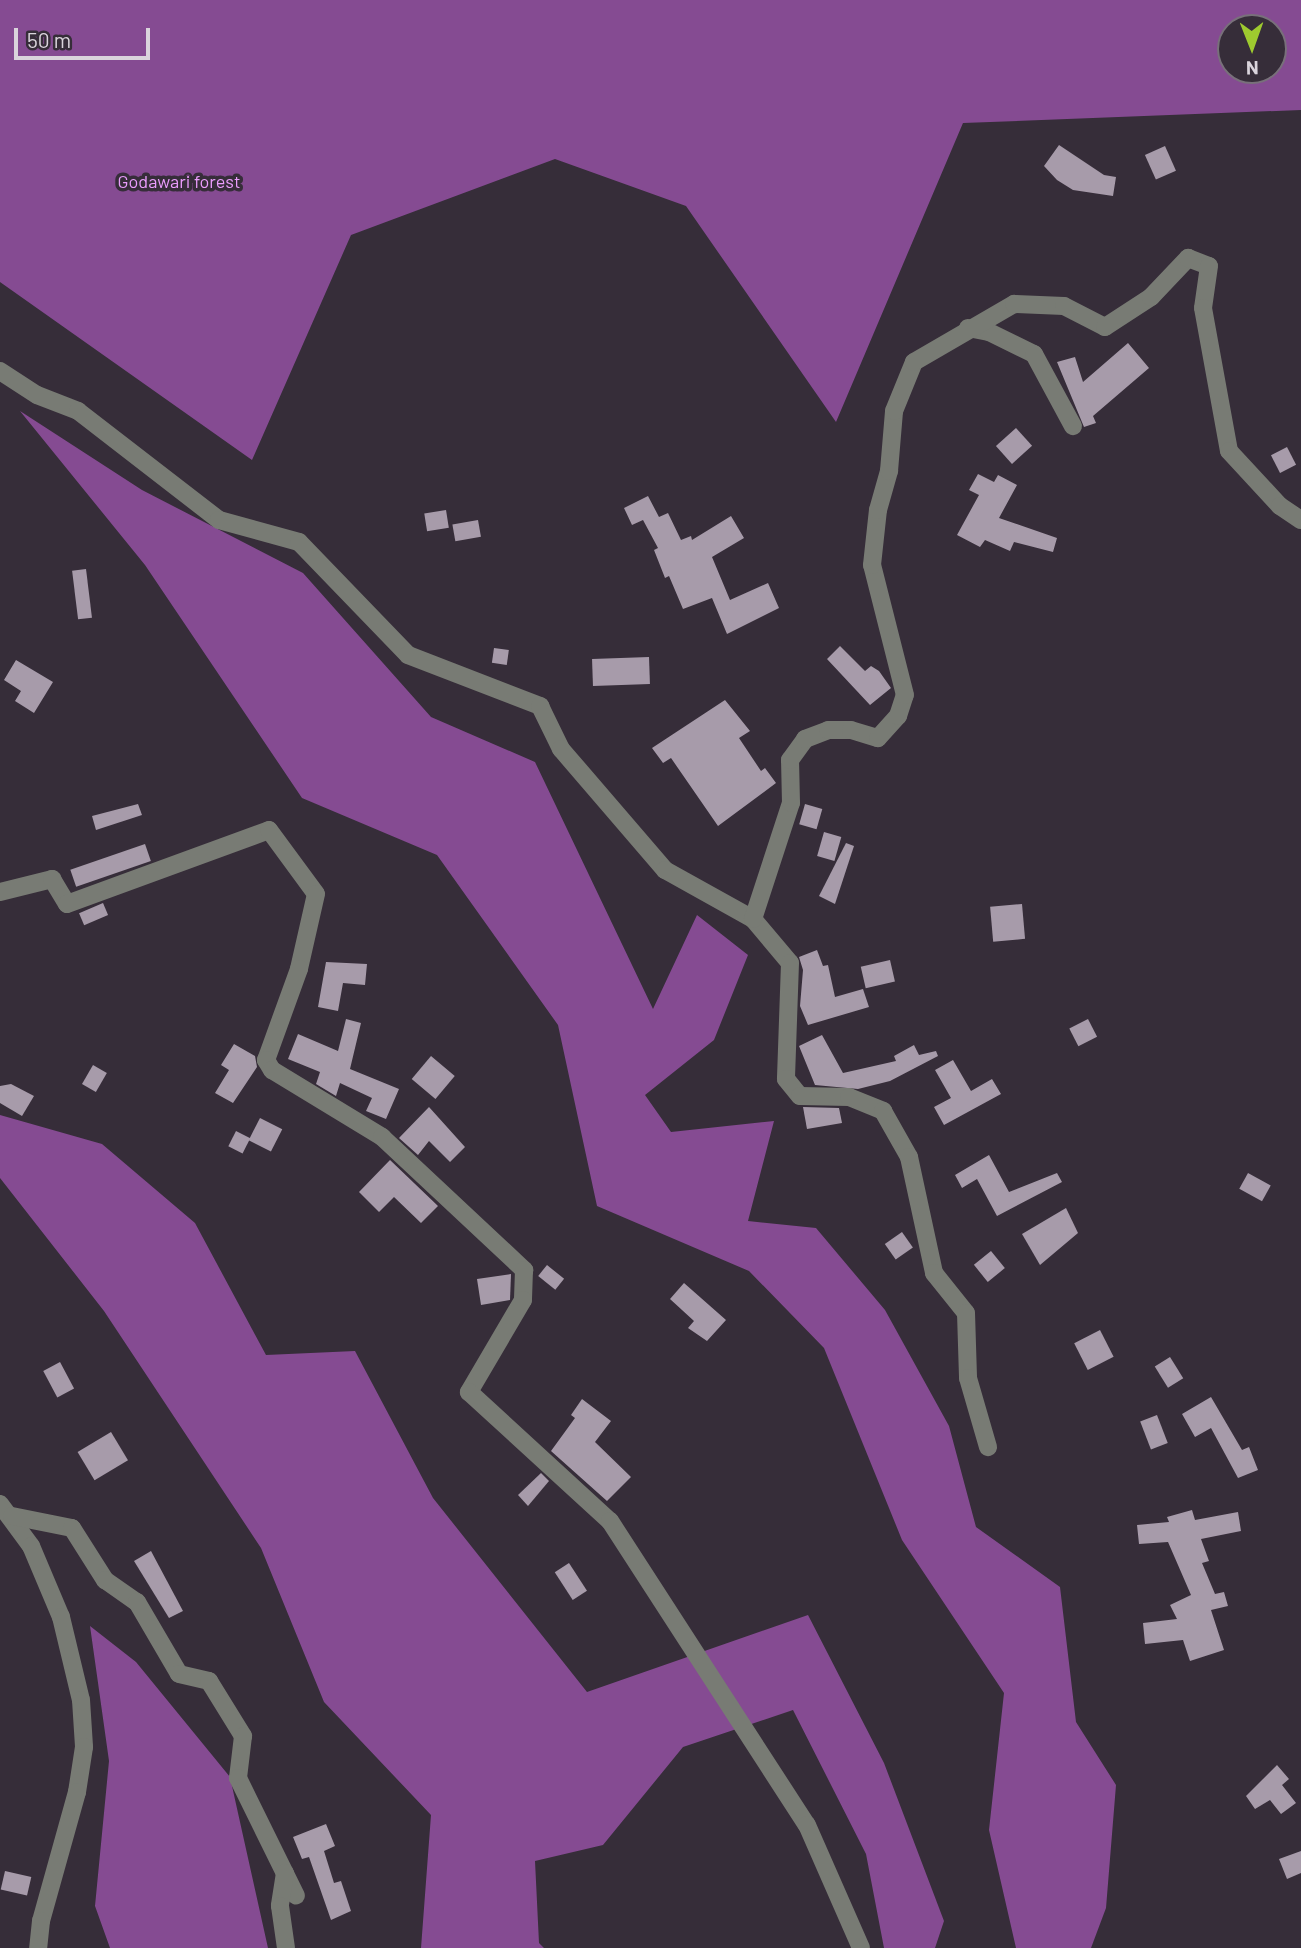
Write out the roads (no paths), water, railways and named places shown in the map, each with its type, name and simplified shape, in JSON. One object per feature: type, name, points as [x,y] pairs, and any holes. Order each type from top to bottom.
[{"type":"street","points":[[753,919],[791,803],[790,760],[805,739],[828,730],[850,730],[878,738],[898,716],[905,695],[872,565],[878,510],[889,471],[894,411],[914,362],[968,328],[1014,304],[1064,306],[1105,327],[1151,297],[1188,258],[1209,266],[1203,308],[1229,451],[1280,506],[1301,520]]},
{"type":"street","points":[[968,328],[989,332],[1034,354],[1073,426]]},
{"type":"street","points":[[0,371],[37,395],[78,411],[219,520],[299,542],[408,654],[540,706],[561,749],[665,870],[753,919],[790,963],[786,1079],[800,1096],[849,1097],[883,1111],[909,1157],[934,1273],[967,1313],[968,1378],[988,1447]]},
{"type":"street","points":[[0,892],[52,878],[67,904],[269,830],[316,894],[299,970],[266,1060],[272,1070],[382,1137],[524,1269],[523,1300],[469,1392],[610,1521],[807,1825],[861,1948]]},
{"type":"street","points":[[6,1510],[72,1528],[105,1580],[137,1602],[179,1674],[209,1681],[243,1736],[238,1778],[296,1896]]},
{"type":"street","points":[[6,1510],[30,1546],[61,1617],[81,1700],[83,1735],[77,1792],[41,1921],[38,1948]]},
{"type":"street","points":[[285,1873],[280,1906],[286,1948]]},
{"type":"park label","name":"Godawari forest","points":[[179,181]]}]
